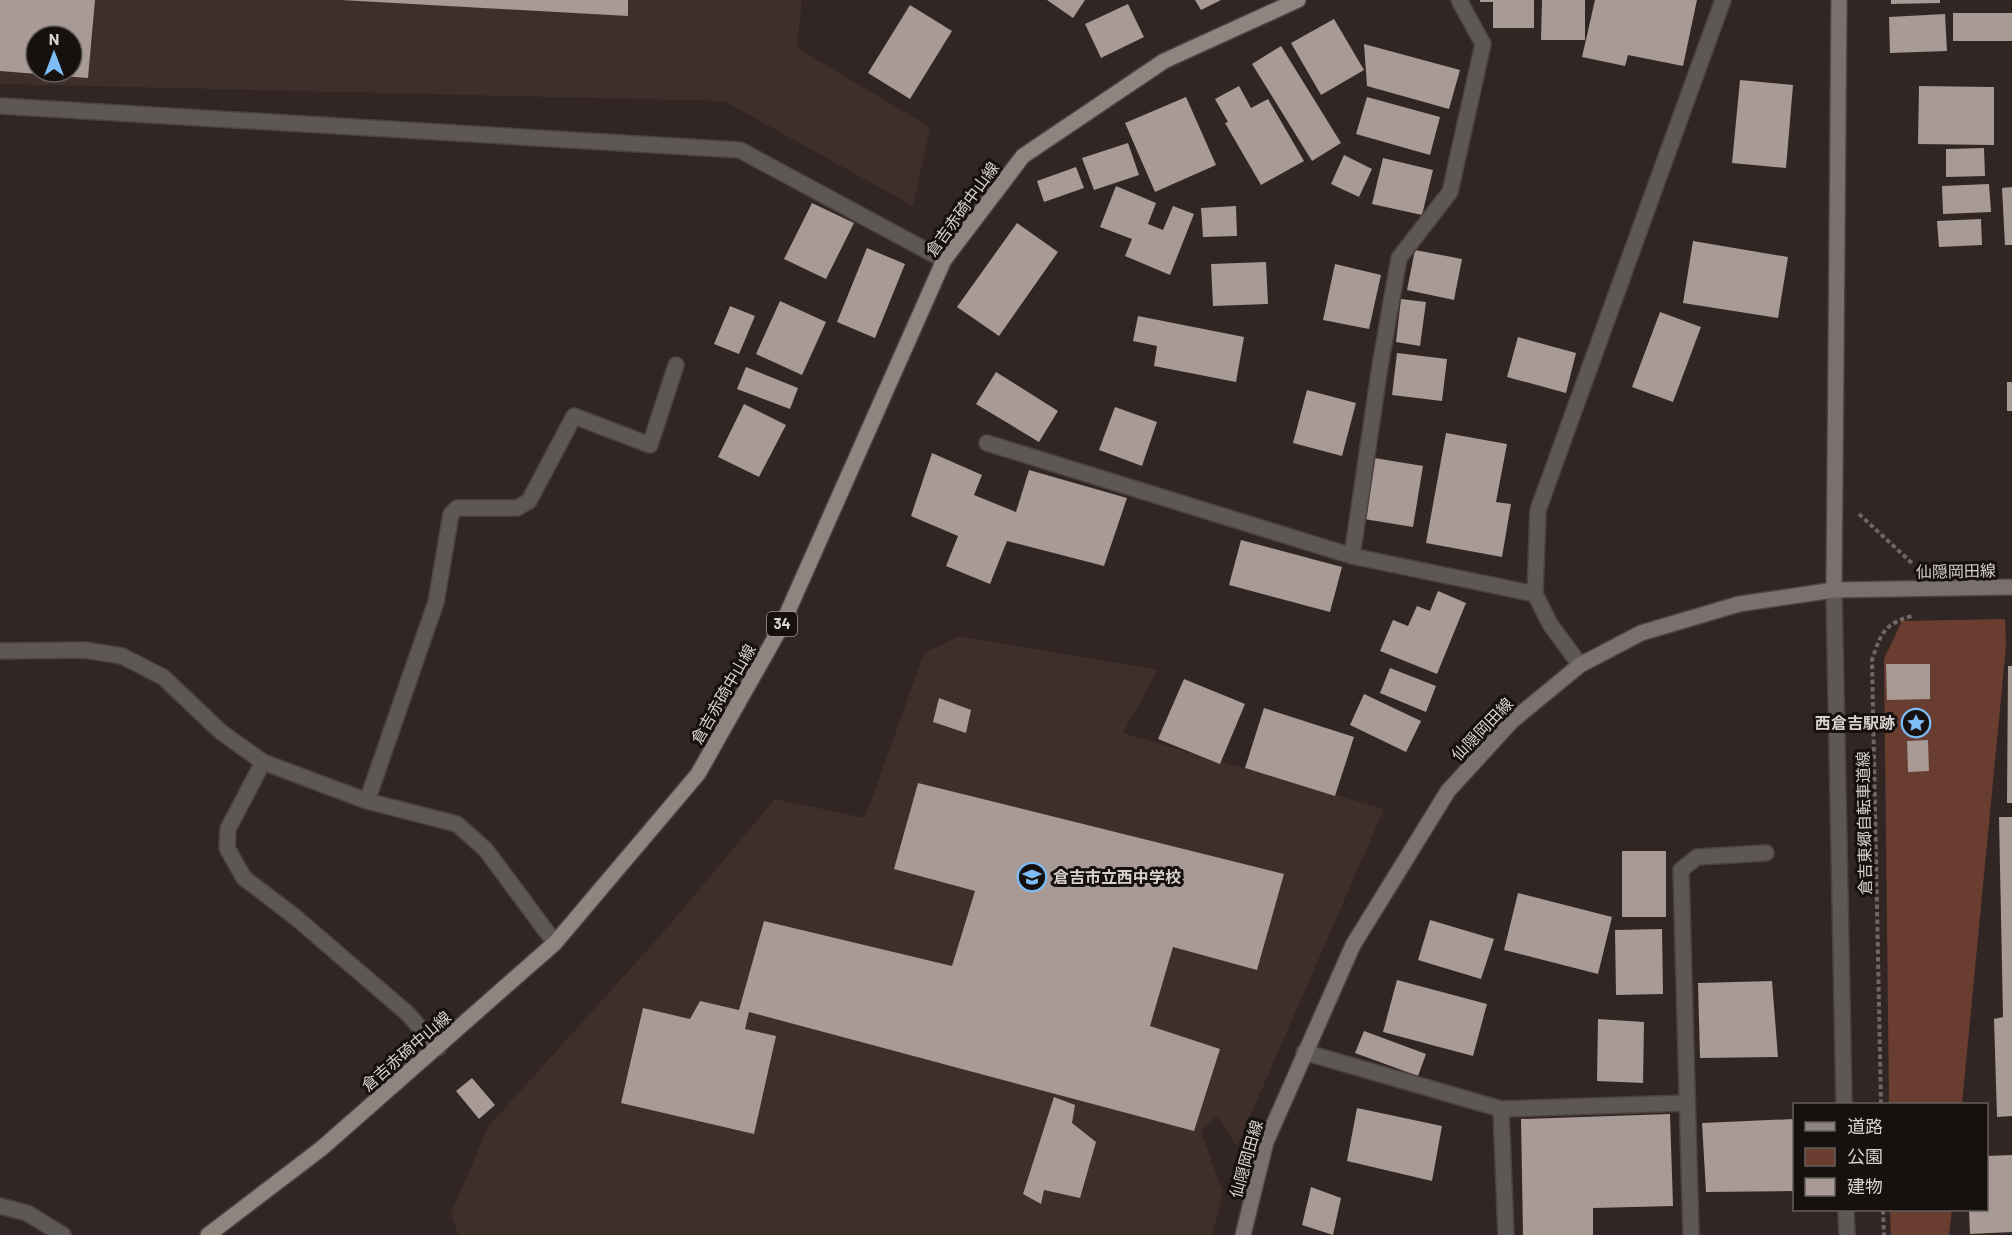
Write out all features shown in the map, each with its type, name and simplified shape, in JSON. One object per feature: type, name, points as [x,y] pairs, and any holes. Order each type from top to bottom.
[{"type":"main road","name":"倉吉赤碕中山線","points":[[208,1235],[322,1148],[555,943],[698,774],[781,627],[944,260],[1023,156],[1164,61],[1298,0]]},
{"type":"main road","points":[[1834,590],[1839,0]]},
{"type":"main road","name":"仙隠岡田線","points":[[1243,1235],[1266,1142],[1353,945],[1448,791],[1512,721],[1580,665],[1641,633],[1728,607],[1834,590],[2012,587]]},
{"type":"street","points":[[1352,556],[1380,366],[1400,258],[1450,192],[1483,44],[1459,0]]},
{"type":"street","points":[[1580,665],[1550,624],[1535,594],[1538,510],[1723,0]]},
{"type":"street","points":[[0,106],[740,150],[944,260]]},
{"type":"street","points":[[367,801],[436,602],[451,514],[457,508],[517,508],[529,501],[574,416],[650,445],[676,365]]},
{"type":"street","points":[[987,443],[1352,556],[1535,594]]},
{"type":"street","points":[[1834,590],[1844,1103]]},
{"type":"street","points":[[0,651],[85,650],[122,656],[163,677],[221,732],[263,762],[367,801],[457,824],[486,850],[555,943]]},
{"type":"street","points":[[263,762],[228,829],[227,848],[244,878],[294,916],[407,1013],[438,1048]]},
{"type":"street","points":[[1691,1235],[1681,870],[1697,856],[1766,853]]},
{"type":"street","points":[[1304,1052],[1502,1108],[1687,1103]]},
{"type":"street","points":[[1502,1108],[1506,1235]]},
{"type":"street","points":[[0,1206],[27,1213],[63,1235]]},
{"type":"street","points":[[1846,1211],[1847,1235]]},
{"type":"path","name":"倉吉東郷自転車道線","points":[[1836,490],[1877,532],[1916,566],[1918,590],[1915,615],[1892,622],[1879,638],[1872,660],[1881,1103]]},
{"type":"path","points":[[1883,1211],[1884,1235]]},
{"type":"shaded area","points":[[0,0],[802,0],[797,48],[930,127],[913,206],[724,101],[0,84]]},
{"type":"shaded area","name":"倉吉市立西中学校","points":[[959,636],[1158,670],[1123,733],[1384,809],[1237,1146],[1217,1116],[1201,1131],[1223,1193],[1212,1235],[458,1235],[451,1214],[488,1127],[660,936],[775,799],[865,818],[924,653]]},
{"type":"green space","points":[[2005,619],[2006,646],[1962,1103],[1889,1103],[1884,659],[1902,621]]},
{"type":"green space","points":[[1890,1211],[1952,1211],[1949,1235],[1891,1235]]},
{"type":"building","points":[[0,0],[95,0],[88,78],[84,78],[84,24],[24,24],[24,73],[0,71]]},
{"type":"building","points":[[341,0],[628,0],[628,16]]},
{"type":"building","points":[[1047,0],[1085,0],[1073,18]]},
{"type":"building","points":[[1195,0],[1221,0],[1201,10]]},
{"type":"building","points":[[1480,0],[1534,0],[1534,28],[1493,28],[1493,2],[1480,2]]},
{"type":"building","points":[[1542,0],[1585,0],[1585,40],[1541,40]]},
{"type":"building","points":[[1595,0],[1697,0],[1683,66],[1628,55],[1625,66],[1582,57]]},
{"type":"building","points":[[1891,0],[1940,0],[1940,3],[1891,4]]},
{"type":"building","points":[[1128,4],[1144,37],[1101,58],[1085,24]]},
{"type":"building","points":[[910,5],[952,31],[910,99],[868,73]]},
{"type":"building","points":[[1953,13],[2012,13],[2012,41],[1953,41]]},
{"type":"building","points":[[1945,14],[1947,51],[1890,53],[1889,17]]},
{"type":"building","points":[[1334,19],[1364,70],[1321,95],[1291,43]]},
{"type":"building","points":[[1364,44],[1460,70],[1449,109],[1367,86]]},
{"type":"building","points":[[1281,46],[1341,143],[1312,161],[1252,64]]},
{"type":"building","points":[[1740,80],[1793,85],[1786,168],[1732,163]]},
{"type":"building","points":[[1239,86],[1251,108],[1268,99],[1304,161],[1261,185],[1225,123],[1228,122],[1215,99]]},
{"type":"building","points":[[1919,86],[1994,87],[1994,145],[1918,144]]},
{"type":"building","points":[[1186,97],[1216,165],[1155,192],[1125,123]]},
{"type":"building","points":[[1367,97],[1440,117],[1430,155],[1356,134]]},
{"type":"building","points":[[1128,143],[1139,175],[1094,190],[1082,158]]},
{"type":"building","points":[[1984,148],[1985,176],[1946,177],[1946,149]]},
{"type":"building","points":[[1344,155],[1372,169],[1359,197],[1331,184]]},
{"type":"building","points":[[1383,158],[1433,170],[1422,215],[1372,204]]},
{"type":"building","points":[[1076,167],[1084,188],[1044,202],[1037,181]]},
{"type":"building","points":[[1989,184],[1991,212],[1943,214],[1942,186]]},
{"type":"building","points":[[1116,186],[1156,203],[1148,224],[1163,230],[1173,206],[1194,214],[1170,275],[1125,256],[1132,239],[1100,227]]},
{"type":"building","points":[[2012,187],[2012,245],[2005,245],[2002,188]]},
{"type":"building","points":[[812,203],[854,223],[826,279],[784,259]]},
{"type":"building","points":[[1236,206],[1237,236],[1203,237],[1201,208]]},
{"type":"building","points":[[1981,219],[1982,245],[1939,247],[1937,221]]},
{"type":"building","points":[[1017,223],[1058,252],[999,336],[957,307]]},
{"type":"building","points":[[1693,241],[1788,257],[1778,318],[1683,303]]},
{"type":"building","points":[[867,248],[905,264],[875,338],[837,322]]},
{"type":"building","points":[[1415,250],[1462,259],[1454,300],[1407,290]]},
{"type":"building","points":[[1266,262],[1268,304],[1213,306],[1211,264]]},
{"type":"building","points":[[1335,264],[1381,275],[1369,329],[1323,320]]},
{"type":"building","points":[[1401,299],[1426,302],[1420,346],[1396,342]]},
{"type":"building","points":[[780,301],[826,322],[802,375],[756,354]]},
{"type":"building","points":[[730,306],[755,316],[739,354],[714,344]]},
{"type":"building","points":[[1660,312],[1701,327],[1673,402],[1632,387]]},
{"type":"building","points":[[1138,316],[1244,337],[1236,382],[1154,366],[1157,346],[1133,341]]},
{"type":"building","points":[[1518,337],[1576,353],[1566,393],[1507,377]]},
{"type":"building","points":[[1397,353],[1447,359],[1442,401],[1392,395]]},
{"type":"building","points":[[746,367],[798,388],[790,409],[737,389]]},
{"type":"building","points":[[996,372],[1058,411],[1039,442],[976,404]]},
{"type":"building","points":[[2007,382],[2012,382],[2012,411],[2007,411]]},
{"type":"building","points":[[1307,390],[1356,403],[1342,456],[1293,443]]},
{"type":"building","points":[[744,404],[786,425],[759,477],[718,457]]},
{"type":"building","points":[[1115,407],[1157,422],[1142,466],[1099,450]]},
{"type":"building","points":[[1446,433],[1507,444],[1496,502],[1511,504],[1502,557],[1426,543]]},
{"type":"building","points":[[932,453],[982,475],[974,495],[1016,512],[1029,470],[1127,498],[1104,566],[1007,541],[990,584],[946,566],[958,536],[911,516]]},
{"type":"building","points":[[1368,457],[1423,466],[1413,527],[1358,518]]},
{"type":"building","points":[[1241,540],[1342,567],[1330,612],[1229,585]]},
{"type":"building","points":[[1438,591],[1466,603],[1437,674],[1380,651],[1393,620],[1408,626],[1417,606],[1430,611]]},
{"type":"building","points":[[1886,664],[1930,664],[1930,699],[1887,700]]},
{"type":"building","points":[[2008,666],[2012,666],[2012,803],[2007,803]]},
{"type":"building","points":[[1390,668],[1436,686],[1426,712],[1380,693]]},
{"type":"building","points":[[1184,679],[1245,704],[1220,764],[1158,739]]},
{"type":"building","points":[[1364,694],[1421,721],[1406,752],[1350,725]]},
{"type":"building","points":[[939,698],[971,710],[966,733],[933,722]]},
{"type":"building","points":[[1264,708],[1354,737],[1335,796],[1245,768]]},
{"type":"building","points":[[1928,740],[1929,771],[1908,772],[1907,741]]},
{"type":"building","points":[[918,783],[1284,874],[1257,970],[1173,947],[1150,1026],[1220,1049],[1194,1131],[749,1012],[745,1029],[776,1036],[754,1134],[621,1103],[643,1008],[690,1019],[700,1001],[739,1010],[764,921],[952,966],[975,891],[894,869]]},
{"type":"building","points":[[1999,817],[2012,817],[2012,1116],[1997,1117],[1994,1019],[2003,1017]]},
{"type":"building","points":[[1622,851],[1666,851],[1666,917],[1622,917]]},
{"type":"building","points":[[1518,893],[1612,917],[1598,974],[1504,950]]},
{"type":"building","points":[[1430,920],[1494,939],[1481,979],[1418,960]]},
{"type":"building","points":[[1662,929],[1663,994],[1616,995],[1615,930]]},
{"type":"building","points":[[1397,980],[1487,1004],[1473,1056],[1383,1032]]},
{"type":"building","points":[[1772,981],[1778,1057],[1700,1058],[1698,983]]},
{"type":"building","points":[[1598,1019],[1644,1022],[1643,1083],[1597,1081]]},
{"type":"building","points":[[1364,1031],[1426,1054],[1418,1076],[1355,1053]]},
{"type":"building","points":[[472,1078],[495,1105],[479,1119],[456,1091]]},
{"type":"building","points":[[1054,1097],[1075,1105],[1072,1123],[1096,1142],[1080,1198],[1044,1190],[1041,1204],[1023,1194]]},
{"type":"building","points":[[1357,1108],[1442,1126],[1432,1181],[1347,1161]]},
{"type":"building","points":[[1670,1114],[1673,1206],[1593,1208],[1593,1235],[1523,1235],[1521,1119]]},
{"type":"building","points":[[1793,1119],[1793,1191],[1706,1192],[1702,1123]]},
{"type":"building","points":[[2012,1155],[2012,1232],[1970,1234],[1969,1211],[1988,1211],[1988,1156]]},
{"type":"building","points":[[1311,1187],[1341,1198],[1333,1235],[1302,1225]]},
{"type":"place","name":"西倉吉駅跡","points":[[1916,723]]},
{"type":"place","name":"倉吉市立西中学校","points":[[1032,877]]}]
